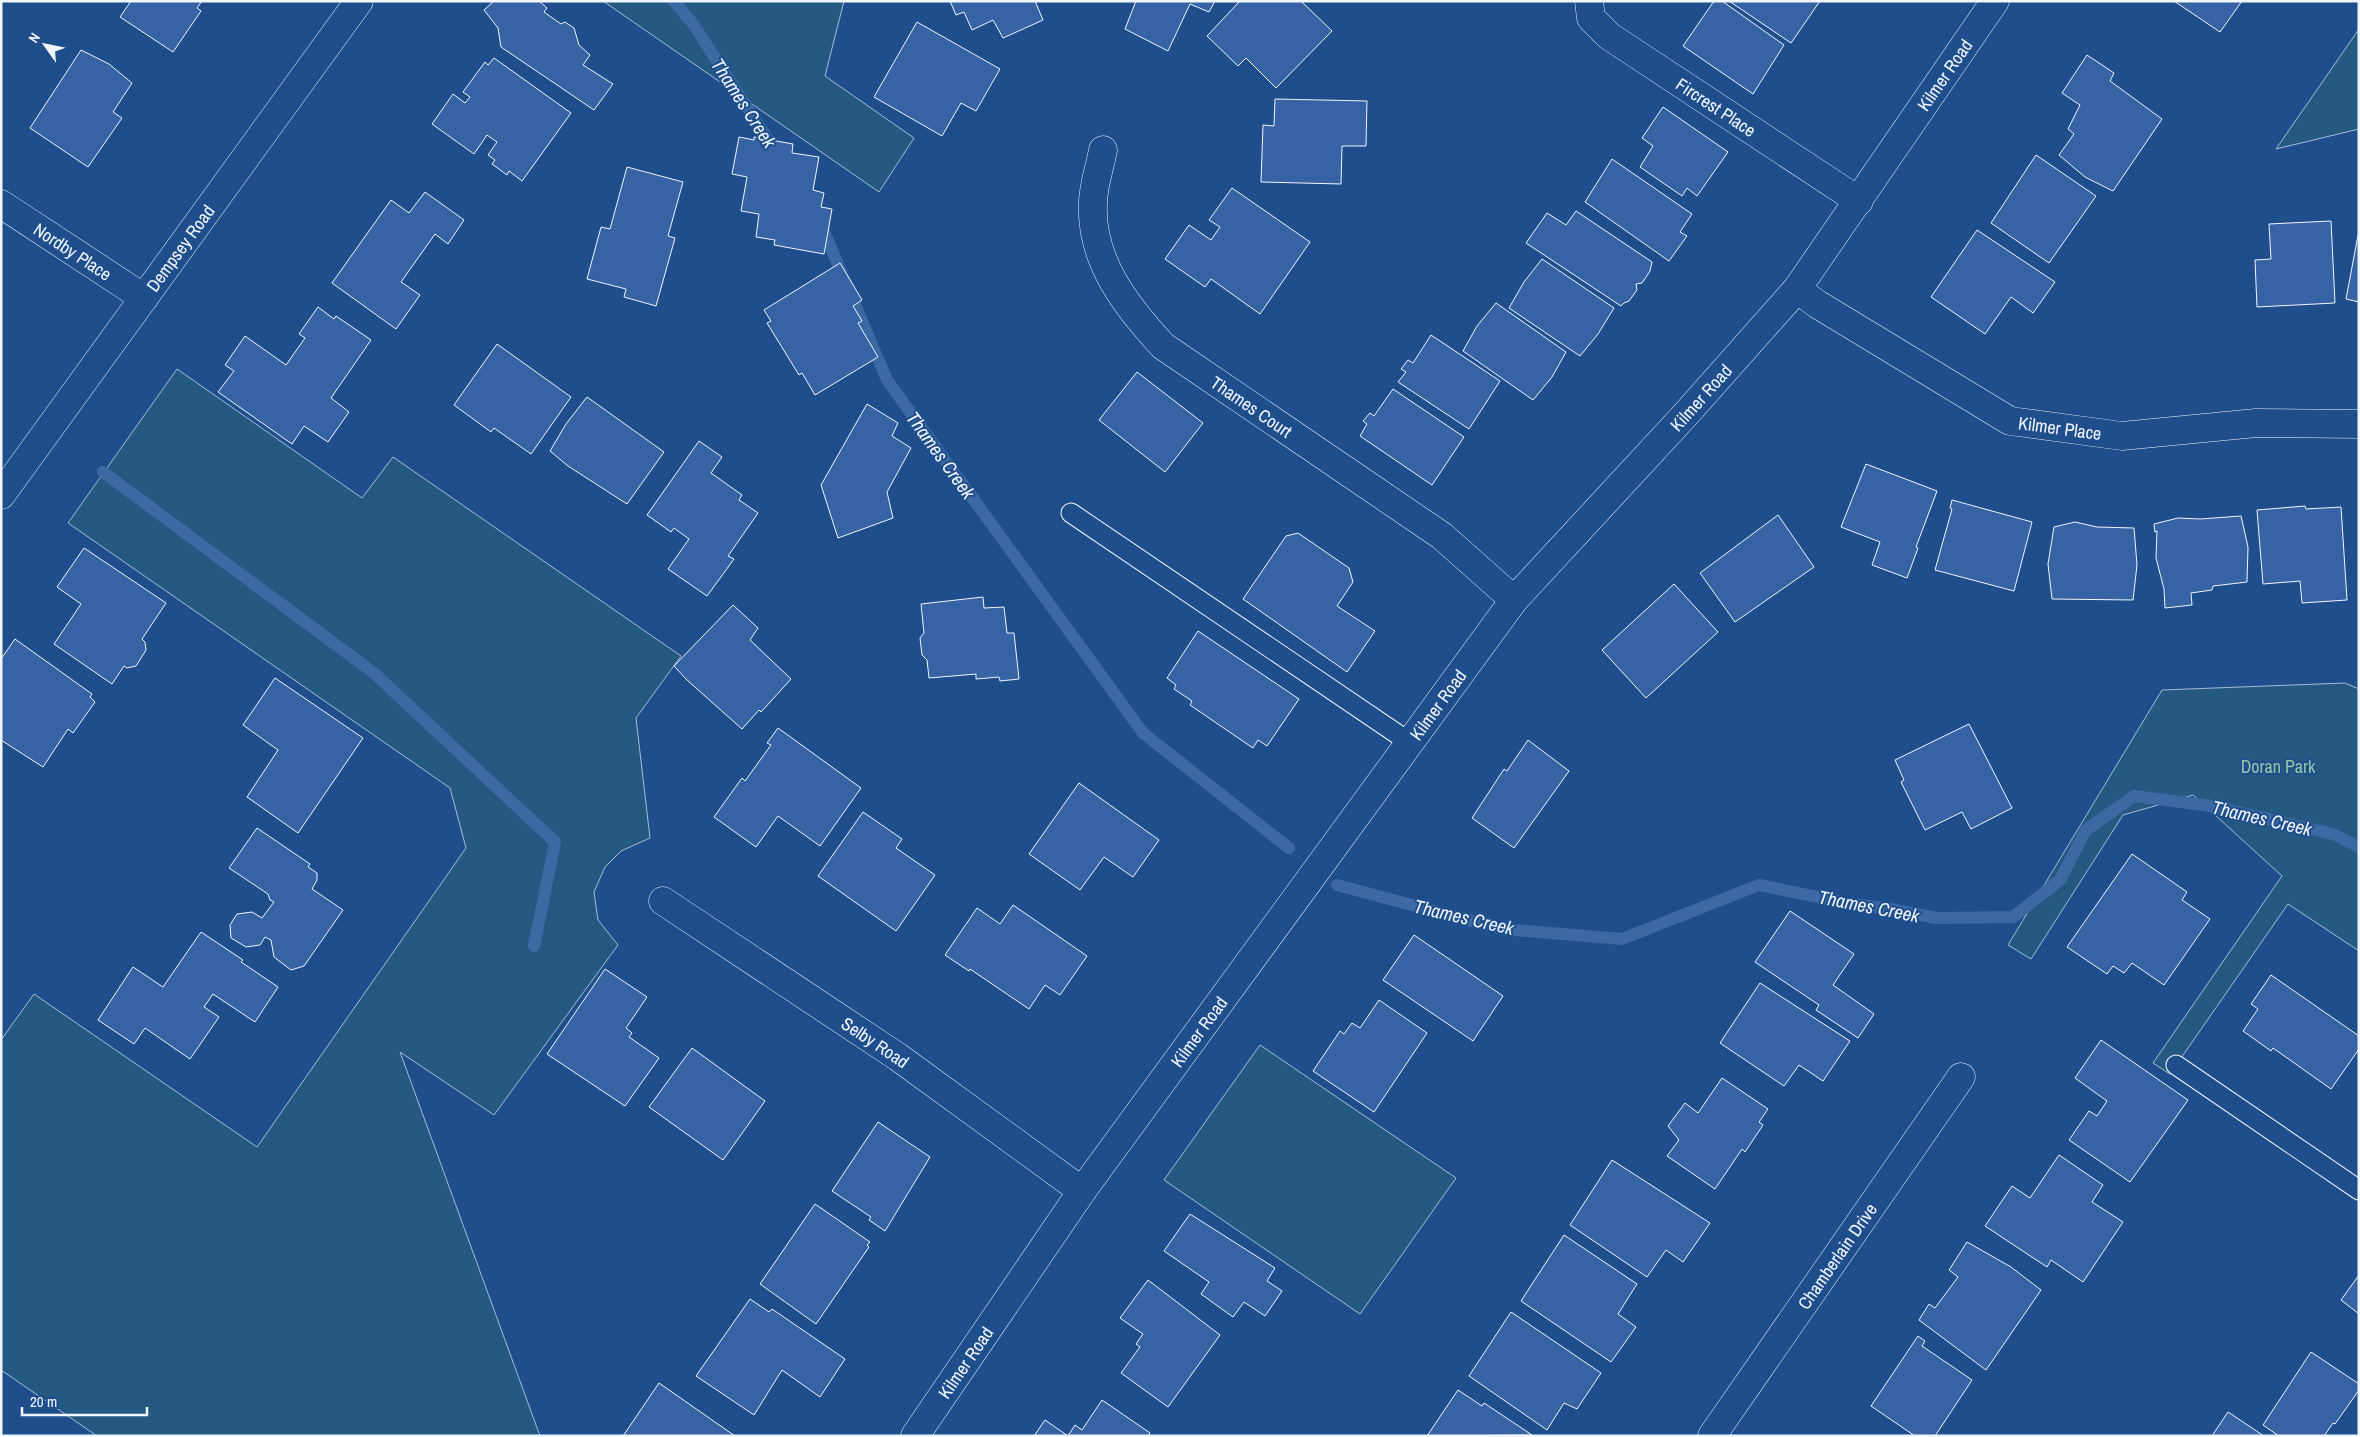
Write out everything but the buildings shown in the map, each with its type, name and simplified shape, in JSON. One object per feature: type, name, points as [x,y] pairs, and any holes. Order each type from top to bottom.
[{"type":"street","name":"Dempsey Road","points":[[1,495],[359,1]]},
{"type":"street","name":"Fircrest Place","points":[[1589,1],[1591,18],[1609,36],[1859,201]]},
{"type":"street","name":"Kilmer Road","points":[[915,1436],[1082,1191],[1514,600],[1686,414],[1797,289],[1995,1]]},
{"type":"street","name":"Thames Court","points":[[1103,150],[1092,202],[1094,238],[1112,283],[1140,322],[1164,346],[1442,536],[1514,600]]},
{"type":"street","name":"Nordby Place","points":[[1,204],[144,298]]},
{"type":"street","name":"Kilmer Place","points":[[1797,289],[1817,304],[2010,421],[2122,436],[2256,423],[2359,424]]},
{"type":"street","name":"Selby Road","points":[[664,901],[898,1057],[1082,1191]]},
{"type":"street","name":"Chamberlain Drive","points":[[1712,1436],[1961,1077]]},
{"type":"lane","points":[[1071,514],[1409,742]]},
{"type":"lane","points":[[2176,1065],[2359,1190]]},
{"type":"green space","points":[[603,1],[844,1],[825,76],[914,138],[879,192]]},
{"type":"green space","points":[[2359,29],[2359,129],[2276,149]]},
{"type":"green space","points":[[177,369],[362,498],[393,457],[681,656],[636,718],[650,838],[621,851],[605,867],[594,892],[598,920],[618,945],[494,1115],[400,1052],[540,1436],[97,1436],[1,1370],[1,1040],[34,994],[257,1147],[466,848],[450,788],[68,523]]},
{"type":"green space","name":"Doran Park","points":[[2345,683],[2359,689],[2359,951],[2288,904],[2170,1074],[2153,1063],[2282,876],[2193,795],[2123,815],[2031,959],[2008,945],[2162,690]]},
{"type":"green space","points":[[1260,1045],[1456,1178],[1360,1314],[1164,1180]]},
{"type":"waterway","name":"Thames Creek","points":[[674,1],[693,24],[776,152]]},
{"type":"waterway","name":"Thames Creek","points":[[820,222],[887,380],[1143,733],[1289,848]]},
{"type":"waterway","points":[[103,472],[374,673],[555,842],[534,946]]},
{"type":"waterway","name":"Thames Creek","points":[[1337,885],[1502,929],[1622,939],[1759,885],[1846,903],[1936,918],[2013,917],[2060,880],[2086,830],[2134,796],[2211,806],[2333,834],[2359,847]]}]
